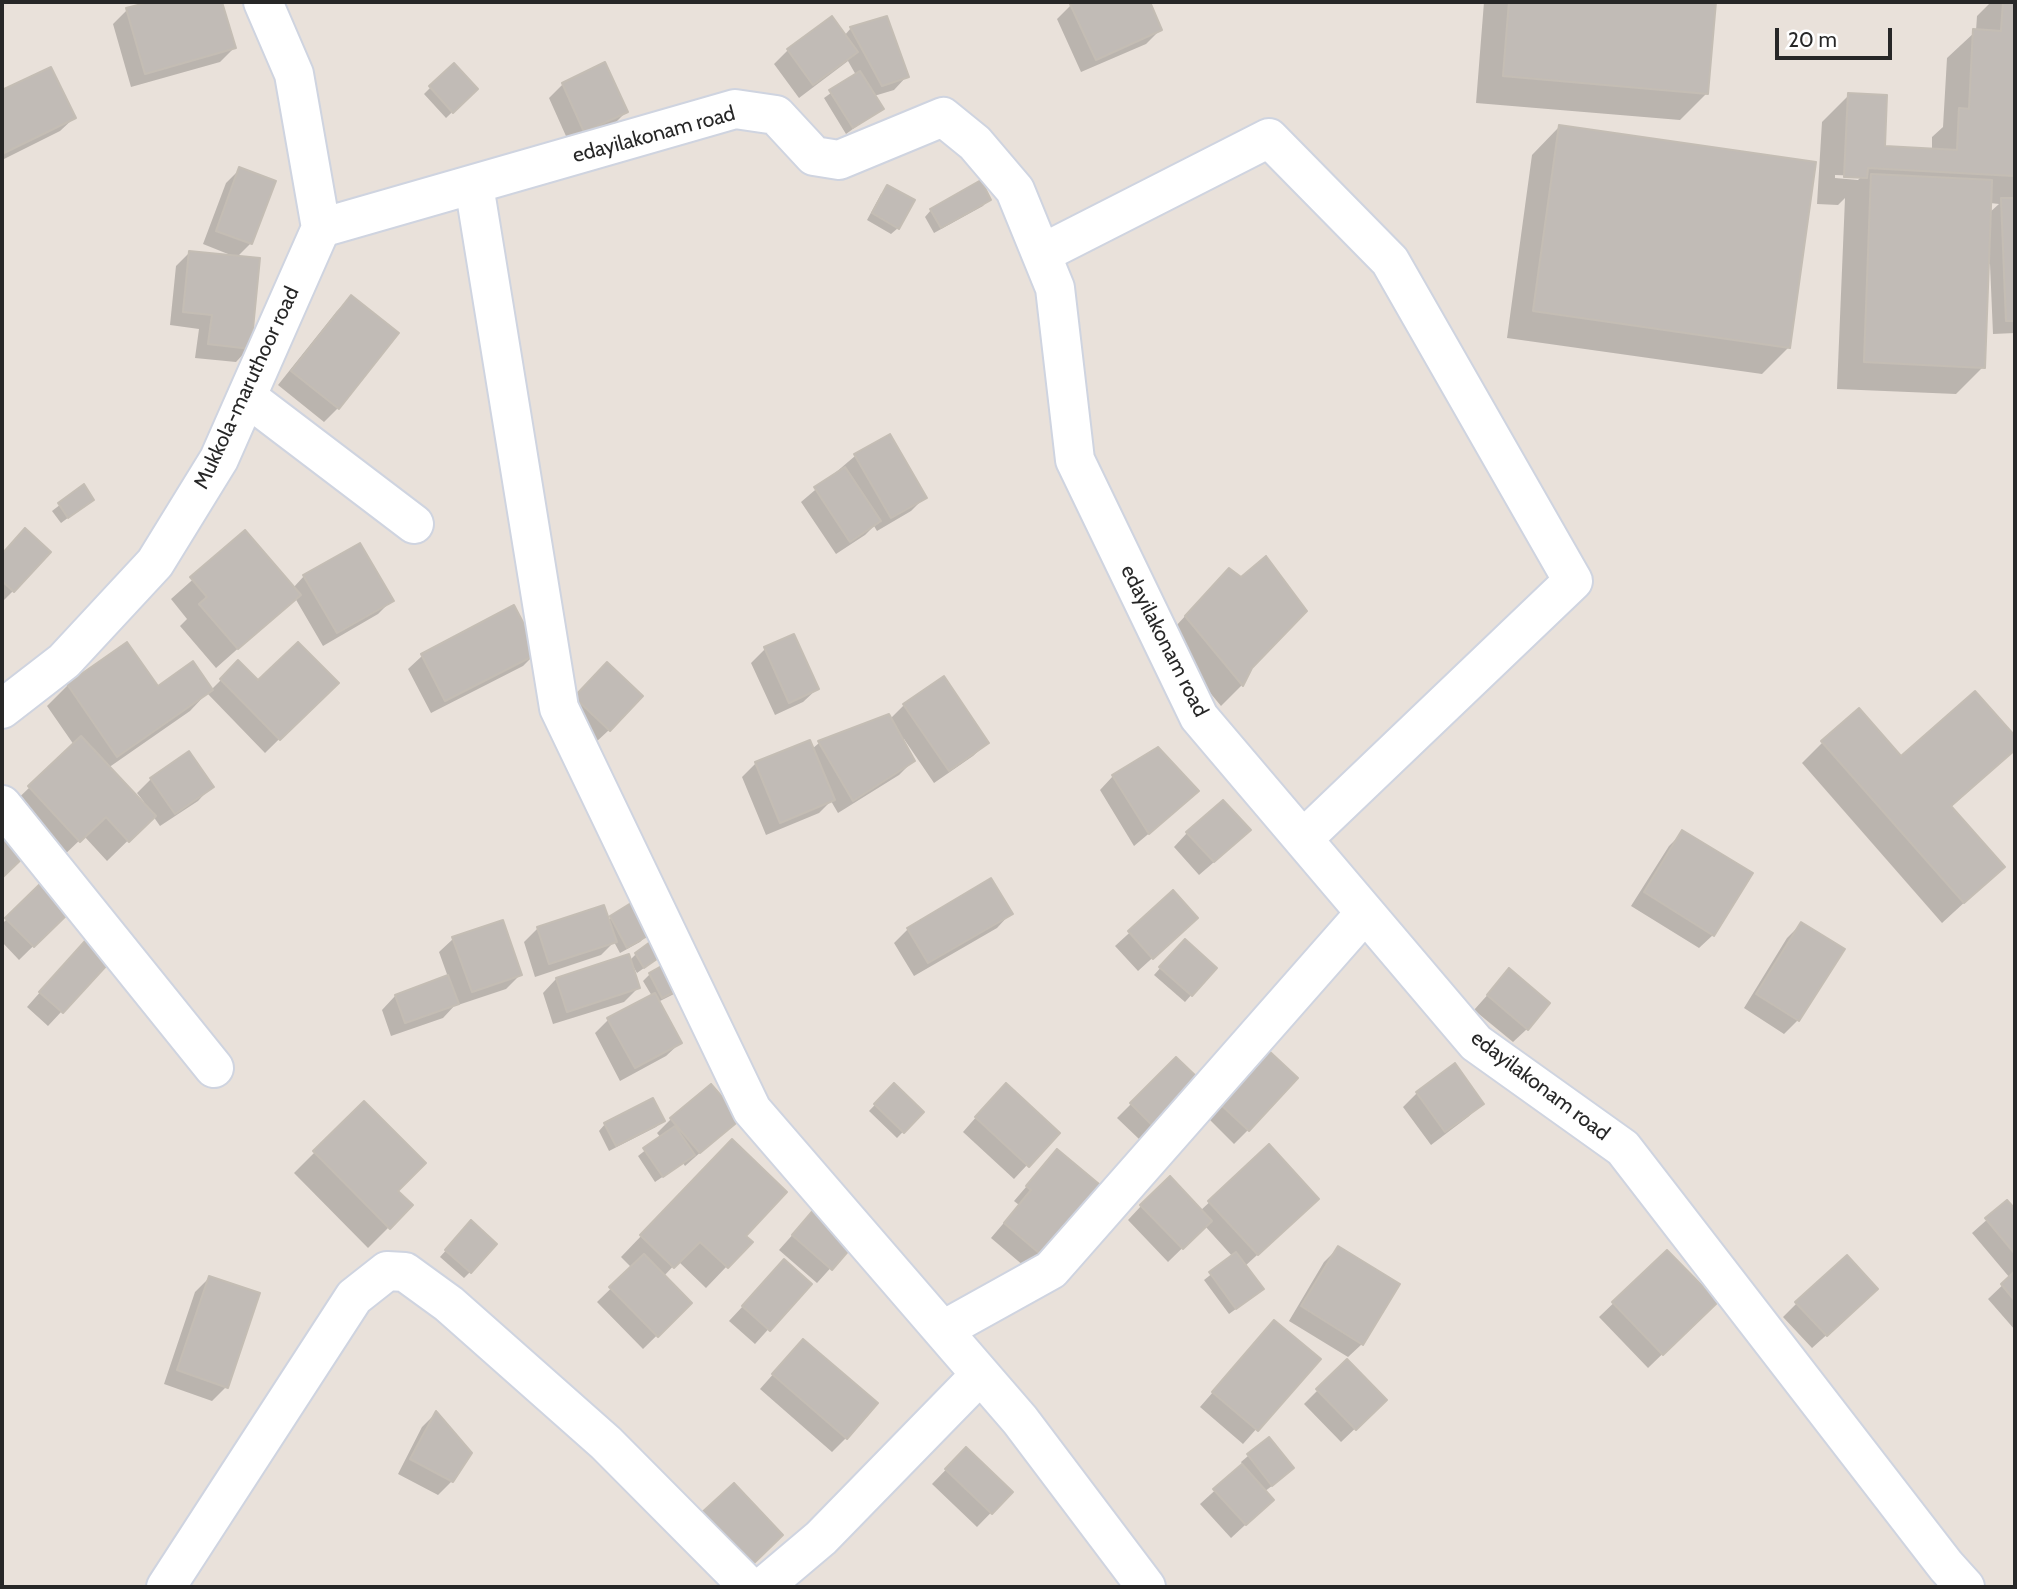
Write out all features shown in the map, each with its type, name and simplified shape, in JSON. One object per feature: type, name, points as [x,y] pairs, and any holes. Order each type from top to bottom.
[{"type":"street","points":[[263,2],[294,74],[321,229]]},
{"type":"street","name":"edayilakonam road","points":[[321,229],[735,109],[776,116],[814,156],[839,160],[943,117],[975,143],[1015,190],[1055,288],[1075,460],[1199,717],[1476,1043],[1623,1148],[1965,1587]]},
{"type":"street","points":[[1041,254],[1269,138],[1390,261],[1573,581],[1303,839]]},
{"type":"street","points":[[474,185],[559,708],[752,1110],[1020,1420],[1146,1587]]},
{"type":"street","name":"Mukkola-maruthoor road","points":[[2,709],[64,661],[155,564],[219,459],[321,229]]},
{"type":"street","points":[[247,397],[414,524]]},
{"type":"street","points":[[2,805],[214,1068]]},
{"type":"street","points":[[943,1330],[1051,1270],[1365,913]]},
{"type":"street","points":[[166,1587],[354,1297],[387,1271],[405,1272],[459,1313],[606,1443],[749,1587]]},
{"type":"street","points":[[763,1587],[821,1538],[981,1375]]},
{"type":"building","points":[[150,2],[222,2],[236,48],[145,74],[126,8]]},
{"type":"building","points":[[1150,2],[1162,30],[1096,60],[1070,4]]},
{"type":"building","points":[[1509,2],[1716,2],[1708,94],[1503,76]]},
{"type":"building","points":[[2003,2],[2015,2],[2015,176],[1868,168],[1867,178],[1844,177],[1848,93],[1887,95],[1885,146],[1957,150],[1959,108],[1969,109],[1973,29],[2001,31]]},
{"type":"building","points":[[832,16],[858,52],[813,85],[787,49]]},
{"type":"building","points":[[887,16],[909,77],[882,86],[850,27]]},
{"type":"building","points":[[605,62],[628,112],[584,132],[562,83]]},
{"type":"building","points":[[454,63],[478,89],[453,113],[429,86]]},
{"type":"building","points":[[51,67],[76,118],[2,154],[2,90]]},
{"type":"building","points":[[860,71],[884,109],[853,128],[829,90]]},
{"type":"building","points":[[1559,125],[1816,162],[1790,348],[1533,311]]},
{"type":"building","points":[[239,167],[276,181],[252,244],[216,231]]},
{"type":"building","points":[[1871,174],[1992,180],[1985,368],[1864,362]]},
{"type":"building","points":[[981,180],[991,200],[941,228],[930,209]]},
{"type":"building","points":[[887,185],[915,200],[899,229],[872,213]]},
{"type":"building","points":[[2001,198],[2015,198],[2015,321],[2006,321]]},
{"type":"building","points":[[189,251],[260,258],[251,349],[208,344],[212,315],[183,312]]},
{"type":"building","points":[[351,295],[399,333],[339,409],[291,371]]},
{"type":"building","points":[[890,434],[927,498],[891,518],[854,454]]},
{"type":"building","points":[[845,467],[881,521],[850,542],[814,487]]},
{"type":"building","points":[[84,484],[94,500],[68,518],[58,503]]},
{"type":"building","points":[[25,528],[51,552],[14,592],[2,581],[2,554]]},
{"type":"building","points":[[245,530],[301,595],[238,649],[199,604],[207,597],[190,577]]},
{"type":"building","points":[[360,543],[394,601],[337,633],[303,575]]},
{"type":"building","points":[[1266,556],[1307,611],[1252,668],[1243,686],[1185,616],[1229,568],[1241,577]]},
{"type":"building","points":[[514,605],[539,653],[445,701],[421,654]]},
{"type":"building","points":[[794,634],[819,689],[789,703],[764,647]]},
{"type":"building","points":[[127,642],[158,686],[193,661],[213,690],[117,757],[67,684]]},
{"type":"building","points":[[298,642],[339,683],[280,740],[220,679],[238,660],[258,680]]},
{"type":"building","points":[[607,662],[643,696],[610,731],[574,697]]},
{"type":"building","points":[[944,676],[989,743],[949,771],[903,704]]},
{"type":"building","points":[[1975,691],[2015,736],[2015,750],[1951,806],[2005,867],[1964,903],[1821,741],[1859,708],[1901,756]]},
{"type":"building","points":[[889,714],[915,761],[853,801],[818,741]]},
{"type":"building","points":[[81,736],[156,816],[129,842],[106,817],[80,842],[28,786]]},
{"type":"building","points":[[810,740],[835,800],[780,823],[755,762]]},
{"type":"building","points":[[1158,747],[1199,791],[1149,834],[1112,775]]},
{"type":"building","points":[[189,751],[214,787],[175,814],[150,778]]},
{"type":"building","points":[[1223,800],[1251,830],[1214,862],[1186,832]]},
{"type":"building","points":[[2,820],[30,851],[2,878]]},
{"type":"building","points":[[1682,830],[1753,873],[1714,936],[1644,892]]},
{"type":"building","points":[[991,878],[1013,914],[928,963],[907,928]]},
{"type":"building","points":[[43,881],[72,910],[34,947],[5,918]]},
{"type":"building","points":[[1173,890],[1198,918],[1153,959],[1128,931]]},
{"type":"building","points":[[631,903],[649,935],[627,948],[610,916]]},
{"type":"building","points":[[604,905],[617,942],[549,964],[537,927]]},
{"type":"building","points":[[503,920],[522,975],[472,992],[452,937]]},
{"type":"building","points":[[1801,922],[1845,949],[1799,1021],[1756,994]]},
{"type":"building","points":[[94,931],[118,953],[63,1013],[39,992]]},
{"type":"building","points":[[657,937],[667,952],[644,968],[635,953]]},
{"type":"building","points":[[1185,939],[1217,968],[1192,996],[1159,967]]},
{"type":"building","points":[[629,954],[640,988],[567,1012],[556,978]]},
{"type":"building","points":[[674,959],[688,985],[662,998],[649,973]]},
{"type":"building","points":[[1509,968],[1550,1003],[1528,1030],[1487,995]]},
{"type":"building","points":[[448,975],[459,1004],[405,1023],[395,995]]},
{"type":"building","points":[[655,993],[682,1043],[635,1068],[607,1018]]},
{"type":"building","points":[[1268,1050],[1298,1078],[1249,1131],[1219,1103]]},
{"type":"building","points":[[1176,1057],[1200,1080],[1153,1126],[1130,1103]]},
{"type":"building","points":[[1455,1063],[1484,1104],[1445,1132],[1416,1092]]},
{"type":"building","points":[[894,1083],[924,1112],[904,1133],[874,1104]]},
{"type":"building","points":[[1006,1083],[1060,1133],[1029,1167],[975,1117]]},
{"type":"building","points":[[711,1084],[741,1119],[700,1153],[670,1118]]},
{"type":"building","points":[[653,1098],[665,1121],[616,1146],[604,1123]]},
{"type":"building","points":[[364,1101],[426,1163],[398,1191],[413,1205],[390,1229],[313,1151]]},
{"type":"building","points":[[675,1126],[695,1155],[663,1177],[643,1148]]},
{"type":"building","points":[[732,1139],[787,1192],[746,1236],[753,1242],[728,1268],[700,1242],[674,1268],[640,1235]]},
{"type":"building","points":[[1269,1144],[1319,1199],[1258,1255],[1208,1201]]},
{"type":"building","points":[[1057,1149],[1105,1189],[1046,1259],[1004,1223],[1031,1190],[1026,1186]]},
{"type":"building","points":[[1170,1176],[1212,1221],[1183,1249],[1140,1205]]},
{"type":"building","points":[[2007,1200],[2015,1209],[2015,1254],[1985,1218]]},
{"type":"building","points":[[816,1207],[856,1242],[832,1270],[792,1235]]},
{"type":"building","points":[[471,1220],[497,1244],[471,1273],[445,1250]]},
{"type":"building","points":[[1338,1246],[1400,1284],[1363,1345],[1301,1306]]},
{"type":"building","points":[[1667,1250],[1718,1302],[1663,1355],[1612,1302]]},
{"type":"building","points":[[1236,1252],[1264,1289],[1236,1309],[1209,1272]]},
{"type":"building","points":[[644,1254],[692,1303],[658,1337],[609,1287]]},
{"type":"building","points":[[1847,1255],[1878,1289],[1827,1336],[1795,1302]]},
{"type":"building","points":[[784,1259],[812,1284],[770,1331],[742,1306]]},
{"type":"building","points":[[2015,1271],[2015,1301],[2001,1284]]},
{"type":"building","points":[[209,1276],[260,1293],[228,1388],[177,1370]]},
{"type":"building","points":[[1274,1320],[1321,1359],[1258,1431],[1212,1392]]},
{"type":"building","points":[[803,1339],[878,1403],[847,1439],[772,1374]]},
{"type":"building","points":[[1347,1359],[1387,1400],[1356,1430],[1316,1389]]},
{"type":"building","points":[[436,1411],[472,1453],[453,1482],[410,1459]]},
{"type":"building","points":[[1269,1437],[1294,1468],[1272,1486],[1247,1454]]},
{"type":"building","points":[[966,1447],[1013,1492],[992,1514],[945,1469]]},
{"type":"building","points":[[1242,1464],[1274,1500],[1246,1525],[1213,1489]]},
{"type":"building","points":[[734,1483],[783,1535],[748,1569],[698,1516]]}]
